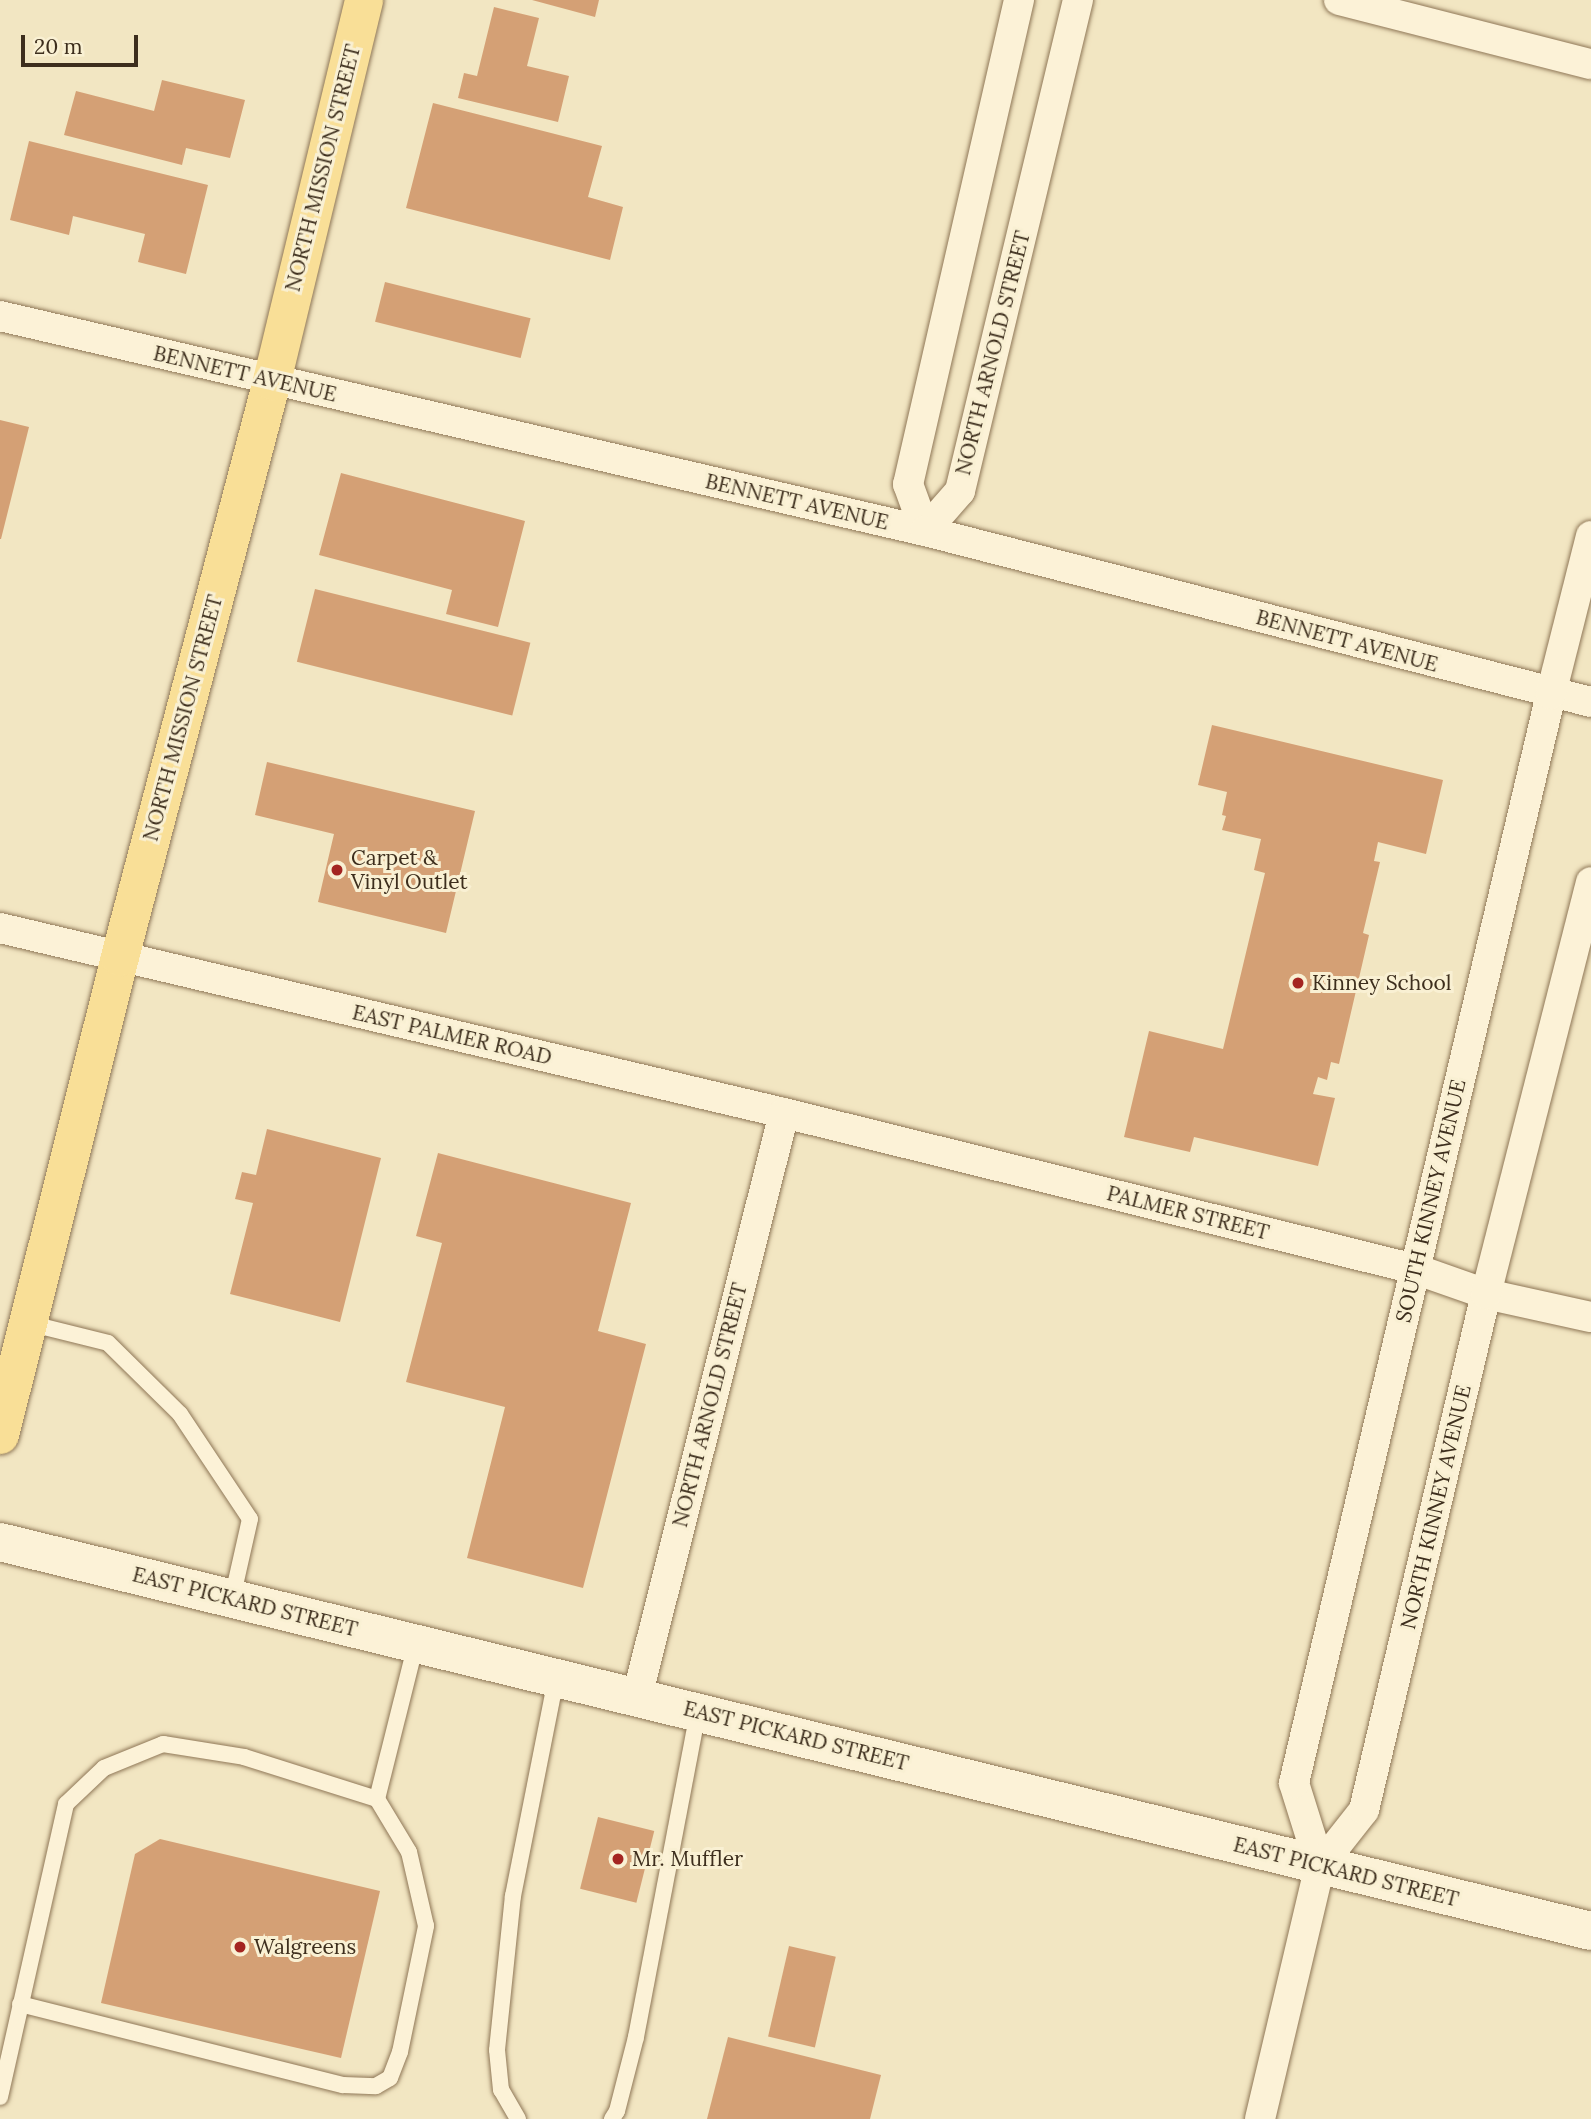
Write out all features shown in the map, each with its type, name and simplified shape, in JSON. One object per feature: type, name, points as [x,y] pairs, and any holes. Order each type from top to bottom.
[{"type":"main road","name":"NORTH MISSION STREET","points":[[0,1435],[120,957],[272,381],[364,0]]},
{"type":"main road","name":"EAST PICKARD STREET","points":[[0,1542],[1591,1931]]},
{"type":"street","points":[[926,531],[908,484],[1019,0]]},
{"type":"street","name":"NORTH ARNOLD STREET","points":[[926,531],[960,491],[1078,0]]},
{"type":"street","points":[[1339,0],[1591,64]]},
{"type":"street","name":"BENNETT AVENUE","points":[[0,316],[926,531],[1550,694],[1591,702]]},
{"type":"street","name":"SOUTH KINNEY AVENUE","points":[[1320,1866],[1294,1783],[1550,694],[1591,536]]},
{"type":"street","name":"NORTH KINNEY AVENUE","points":[[1260,2119],[1320,1866],[1364,1810],[1486,1294],[1591,882]]},
{"type":"street","name":"EAST PALMER ROAD","points":[[0,928],[784,1112]]},
{"type":"street","name":"NORTH ARNOLD STREET","points":[[637,1697],[784,1112]]},
{"type":"street","name":"PALMER STREET","points":[[784,1112],[1415,1269],[1486,1294],[1591,1317]]},
{"type":"lane","points":[[28,1324],[108,1343],[180,1414],[250,1520],[232,1599]]},
{"type":"lane","points":[[377,1799],[416,1644]]},
{"type":"lane","points":[[519,2119],[500,2090],[497,2050],[513,1896],[556,1678]]},
{"type":"lane","points":[[612,2119],[617,2111],[636,2037],[698,1712]]},
{"type":"lane","points":[[0,2096],[20,2004],[66,1804],[104,1768],[163,1744],[244,1757],[377,1799],[409,1852],[426,1926],[400,2052],[390,2078],[376,2086],[343,2085],[20,2004]]},
{"type":"building","points":[[532,0],[599,0],[595,17]]},
{"type":"building","points":[[494,7],[539,18],[527,66],[569,76],[558,122],[458,98],[464,73],[477,76]]},
{"type":"building","points":[[162,80],[245,100],[230,158],[186,148],[182,165],[64,135],[76,91],[154,111]]},
{"type":"building","points":[[433,103],[602,146],[588,197],[623,207],[610,260],[406,208]]},
{"type":"building","points":[[29,141],[208,185],[186,274],[138,262],[145,234],[73,216],[69,235],[10,220]]},
{"type":"building","points":[[385,282],[531,318],[521,358],[375,322]]},
{"type":"building","points":[[0,420],[29,427],[1,539],[0,539]]},
{"type":"building","points":[[341,473],[525,521],[498,627],[446,614],[452,590],[319,555]]},
{"type":"building","points":[[315,589],[530,643],[512,715],[297,662]]},
{"type":"building","name":"Kinney School","points":[[1212,725],[1443,780],[1426,854],[1378,842],[1374,861],[1380,862],[1363,933],[1369,935],[1339,1064],[1331,1062],[1327,1080],[1318,1077],[1313,1094],[1335,1098],[1318,1166],[1194,1137],[1190,1152],[1124,1137],[1149,1031],[1223,1049],[1265,873],[1254,870],[1261,839],[1222,830],[1226,816],[1222,815],[1227,792],[1198,785]]},
{"type":"building","points":[[267,762],[475,811],[446,933],[318,902],[334,834],[255,815]]},
{"type":"building","points":[[267,1129],[381,1158],[340,1322],[230,1294],[253,1203],[235,1199],[242,1172],[256,1175]]},
{"type":"building","points":[[438,1153],[631,1203],[598,1331],[646,1344],[583,1588],[467,1558],[505,1407],[406,1382],[442,1243],[416,1236]]},
{"type":"building","points":[[598,1817],[654,1831],[636,1903],[580,1889]]},
{"type":"building","name":"Walgreens","points":[[160,1839],[380,1891],[341,2058],[101,2003],[135,1854]]},
{"type":"building","points":[[789,1946],[836,1957],[815,2047],[768,2037]]},
{"type":"building","points":[[728,2037],[881,2075],[870,2119],[707,2119]]},
{"type":"place","name":"Carpet & Vinyl Outlet","points":[[337,870]]},
{"type":"place","name":"Kinney School","points":[[1298,983]]},
{"type":"place","name":"Mr. Muffler","points":[[618,1859]]},
{"type":"place","name":"Walgreens","points":[[240,1947]]}]
